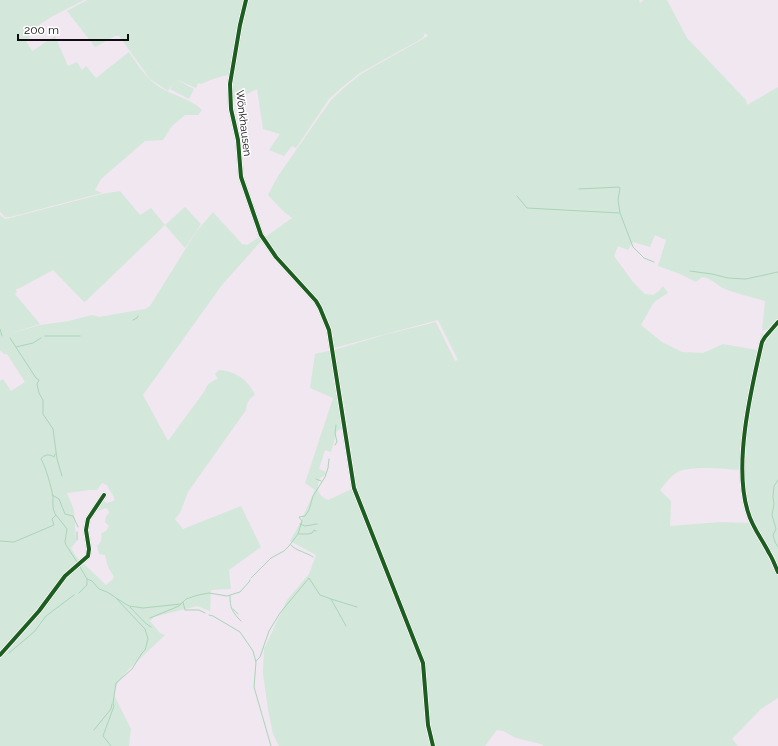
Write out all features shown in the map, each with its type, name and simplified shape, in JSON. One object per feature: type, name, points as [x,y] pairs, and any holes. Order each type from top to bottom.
[{"type":"street","name":"Wönkhausen","points":[[246,0],[231,78],[231,109],[238,140],[242,177],[258,228],[263,238],[276,257],[311,294],[320,308],[329,330],[354,488],[423,663],[428,726],[433,746]]},
{"type":"street","points":[[778,322],[764,337],[762,342],[748,408],[741,480],[750,520],[770,554],[778,572]]},
{"type":"street","points":[[0,655],[39,611],[65,576],[77,564],[86,558],[89,553],[86,536],[88,519],[104,495]]},
{"type":"green space","points":[[0,0],[84,0],[51,17],[33,29],[26,41],[32,51],[55,36],[68,66],[77,62],[82,70],[86,66],[96,78],[129,52],[137,64],[154,83],[191,102],[202,110],[198,115],[185,115],[172,126],[163,140],[145,141],[101,179],[95,190],[102,193],[10,217],[5,217],[0,212]]},
{"type":"green space","points":[[87,0],[246,0],[231,74],[201,84],[198,83],[196,88],[175,79],[194,89],[189,99],[170,89],[175,80],[168,91],[150,79],[119,36],[115,36],[95,47],[67,11]]},
{"type":"green space","points":[[247,0],[639,0],[640,3],[644,0],[667,0],[687,38],[746,100],[747,105],[778,87],[778,320],[770,328],[762,331],[765,301],[725,289],[712,280],[706,278],[702,277],[696,282],[658,266],[666,240],[655,235],[650,247],[633,242],[628,250],[618,246],[614,256],[633,282],[645,294],[653,295],[663,286],[668,293],[654,302],[641,325],[662,342],[682,352],[703,353],[723,344],[757,350],[762,333],[763,335],[748,408],[741,470],[709,468],[684,470],[673,475],[660,490],[671,501],[670,526],[721,522],[750,523],[778,574],[778,698],[761,709],[732,739],[738,746],[544,746],[516,738],[503,731],[497,730],[485,746],[279,746],[273,734],[268,710],[263,673],[264,649],[287,600],[309,574],[316,555],[290,541],[315,490],[305,483],[333,398],[310,388],[315,354],[332,350],[345,427],[337,431],[331,452],[325,450],[319,469],[326,472],[324,476],[320,478],[318,491],[328,500],[354,488],[355,474],[334,350],[384,335],[436,322],[455,361],[458,360],[438,320],[334,348],[330,329],[321,307],[290,272],[264,238],[292,218],[268,195],[278,176],[331,100],[361,74],[428,36],[425,33],[423,38],[360,73],[341,88],[329,99],[296,148],[292,146],[284,156],[269,150],[280,134],[263,129],[257,89],[232,102],[231,84]]},
{"type":"green space","points":[[120,191],[140,215],[151,208],[165,225],[84,302],[53,270],[16,289],[17,292],[15,294],[40,324],[9,334],[40,325],[69,321],[92,315],[99,317],[145,309],[150,306],[196,232],[213,212],[242,244],[247,245],[261,236],[263,239],[222,285],[143,395],[168,441],[208,385],[218,379],[215,374],[219,370],[236,374],[249,385],[255,395],[249,400],[246,410],[188,492],[180,513],[175,519],[183,529],[241,506],[261,547],[229,570],[231,589],[211,590],[210,611],[197,606],[154,617],[150,621],[160,633],[165,635],[129,669],[117,684],[114,695],[131,729],[129,746],[0,746],[0,656],[13,639],[0,654],[0,381],[3,379],[11,391],[25,382],[7,354],[4,354],[0,350],[0,215],[5,219],[10,218],[102,194]],"holes":[[[102,483],[107,485],[114,497],[114,501],[106,503],[104,501],[95,508],[99,511],[105,508],[108,509],[109,513],[106,516],[105,522],[109,526],[106,531],[101,533],[102,537],[97,546],[99,554],[105,555],[108,567],[114,577],[106,585],[82,562],[72,569],[80,561],[71,548],[76,542],[74,510],[67,493],[97,490]],[[70,572],[39,613],[18,634],[37,613],[63,579]]]},
{"type":"green space","points":[[185,207],[201,224],[185,248],[165,225]]},
{"type":"green space","points":[[778,324],[778,571],[751,520],[742,480],[749,408],[763,343]]},
{"type":"waterway","points":[[579,189],[619,187],[618,200],[620,213],[633,247],[644,258],[654,262]]},
{"type":"waterway","points":[[517,196],[527,208],[619,213]]},
{"type":"waterway","points":[[690,271],[728,278],[746,279],[778,272]]},
{"type":"waterway","points":[[133,320],[138,316]]},
{"type":"waterway","points":[[0,329],[2,336]]},
{"type":"waterway","points":[[45,336],[80,336]]},
{"type":"waterway","points":[[10,338],[36,378],[39,380],[37,384],[39,393],[43,400],[43,414],[53,429],[57,459],[62,476]]},
{"type":"waterway","points":[[16,347],[33,343],[41,338]]},
{"type":"waterway","points":[[335,445],[337,442],[335,433],[336,425]]},
{"type":"waterway","points":[[0,541],[14,542],[54,525],[52,519],[56,515],[53,508],[53,496],[41,459],[47,455],[54,457],[55,454]]},
{"type":"waterway","points":[[251,578],[271,558],[284,551],[298,534],[302,521],[299,517],[305,516],[309,510],[313,496],[325,477],[329,459]]},
{"type":"waterway","points":[[316,479],[321,481]]},
{"type":"waterway","points":[[778,480],[774,486],[774,504],[772,515],[776,529],[773,535],[778,547]]},
{"type":"waterway","points":[[52,495],[59,499],[65,514],[73,516],[78,527]]},
{"type":"waterway","points":[[56,515],[67,529],[65,542],[77,562]]},
{"type":"waterway","points":[[300,524],[305,526],[317,524]]},
{"type":"waterway","points":[[299,534],[308,534],[312,533],[314,530],[316,531]]},
{"type":"waterway","points":[[77,532],[77,540]]},
{"type":"waterway","points":[[291,545],[313,557]]},
{"type":"waterway","points":[[80,567],[87,579],[92,581],[99,589],[115,597],[145,629],[148,639],[145,650],[132,669],[116,683],[113,703],[114,706],[103,736],[111,746]]},
{"type":"waterway","points":[[256,661],[260,657],[269,631],[280,613],[309,578],[320,595],[331,599],[346,626]]},
{"type":"waterway","points":[[79,593],[87,585],[87,579]]},
{"type":"waterway","points":[[150,618],[179,606],[186,599],[198,595],[209,593],[227,596],[240,592],[250,580]]},
{"type":"waterway","points":[[9,653],[34,632],[46,616],[74,595]]},
{"type":"waterway","points":[[230,596],[232,610],[241,621]]},
{"type":"waterway","points":[[116,598],[129,606],[143,608],[181,604]]},
{"type":"waterway","points":[[331,599],[357,607]]},
{"type":"waterway","points":[[183,602],[185,610],[199,610],[205,613]]},
{"type":"waterway","points":[[130,607],[151,627]]},
{"type":"waterway","points":[[233,609],[238,614]]},
{"type":"waterway","points":[[209,615],[240,632],[253,651],[256,662],[254,687],[271,746]]},
{"type":"waterway","points":[[94,730],[111,709],[112,704]]},
{"type":"cycle path","points":[[246,0],[240,25],[230,84],[231,109],[238,140],[241,177],[261,235],[276,257],[316,301],[329,330],[354,488],[423,663],[428,725],[433,746]]},
{"type":"cycle path","points":[[778,322],[762,342],[745,427],[742,472],[748,512],[778,572]]},
{"type":"cycle path","points":[[0,655],[39,611],[65,576],[88,556],[89,549],[86,530],[88,519],[104,495]]}]
